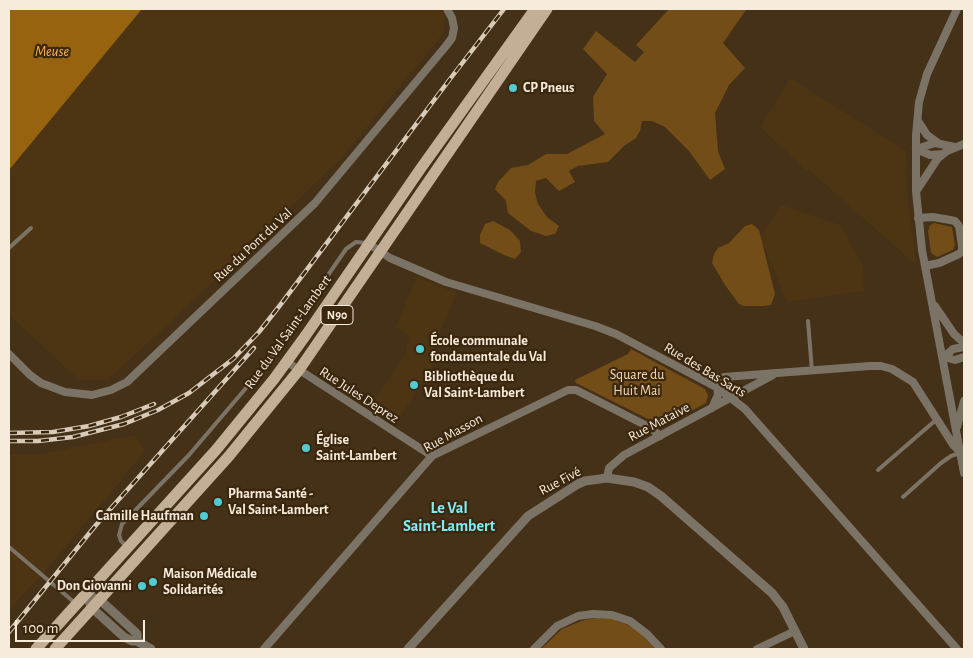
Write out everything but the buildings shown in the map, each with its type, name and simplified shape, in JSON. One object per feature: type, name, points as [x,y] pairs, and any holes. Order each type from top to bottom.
[{"type":"main road","name":"Rue du Val Saint-Lambert","points":[[36,649],[216,450],[287,362],[421,168],[536,9]]},
{"type":"main road","name":"Rue du Val Saint-Lambert","points":[[54,649],[229,456],[298,370],[548,9]]},
{"type":"street","name":"Rue du Pont du Val","points":[[9,354],[30,375],[40,382],[65,392],[92,394],[111,390],[127,382],[312,207],[452,38],[454,28],[452,18],[447,9]]},
{"type":"street","points":[[957,9],[927,74],[919,102],[916,191],[925,266],[959,430],[964,473]]},
{"type":"street","points":[[917,119],[926,135],[940,144]]},
{"type":"street","points":[[916,149],[930,144],[961,146]]},
{"type":"street","points":[[916,191],[931,167],[944,154],[961,146]]},
{"type":"street","points":[[916,149],[930,155],[944,154]]},
{"type":"street","points":[[918,218],[933,217],[950,220],[955,221],[959,226],[962,251],[939,263],[925,266]]},
{"type":"street","name":"Rue des Bas Sarts","points":[[369,244],[390,258],[446,282],[595,326],[616,334],[718,388],[748,412],[957,649]]},
{"type":"street","points":[[932,300],[954,334],[964,345],[952,349],[944,358]]},
{"type":"street","points":[[944,358],[955,360],[964,357]]},
{"type":"street","name":"Rue Jules Deprez","points":[[287,362],[432,456]]},
{"type":"street","points":[[712,408],[717,398],[719,380],[724,377],[870,366],[892,369],[913,382],[954,446],[960,451]]},
{"type":"street","name":"Rue Mataive","points":[[607,478],[608,470],[617,460],[775,374]]},
{"type":"street","name":"Rue Masson","points":[[264,649],[432,456],[568,390],[576,390],[592,398],[650,428],[660,436]]},
{"type":"street","points":[[959,430],[964,401]]},
{"type":"street","name":"Rue Fivé","points":[[408,649],[528,516],[578,484],[607,478],[625,479],[648,487],[661,496],[772,593],[783,607],[804,649]]},
{"type":"street","points":[[86,595],[124,637],[132,641],[138,641],[151,649]]},
{"type":"street","points":[[534,649],[557,626],[576,617],[593,614],[612,615],[630,621],[644,631],[661,649]]},
{"type":"street","points":[[757,649],[795,631]]},
{"type":"lane","points":[[9,248],[31,228]]},
{"type":"lane","points":[[128,548],[121,541],[119,535],[122,524],[183,461],[269,361],[346,249],[356,242],[361,241],[369,244]]},
{"type":"lane","points":[[808,321],[812,371]]},
{"type":"lane","points":[[878,470],[937,419]]},
{"type":"lane","points":[[903,497],[946,460],[960,451]]},
{"type":"lane","points":[[9,547],[77,604]]},
{"type":"shaded area","points":[[142,9],[439,9],[444,14],[445,24],[443,34],[342,157],[250,247],[108,380],[79,380],[9,315],[9,170]]},
{"type":"shaded area","points":[[790,78],[906,151],[908,201],[916,263],[809,170],[806,170],[760,127]]},
{"type":"shaded area","points":[[781,205],[840,225],[863,265],[864,291],[787,302],[760,237]]},
{"type":"shaded area","name":"École communale fondamentale du Val","points":[[416,277],[457,293],[429,357],[438,358],[395,425],[369,409],[406,353],[409,336],[395,327]]},
{"type":"shaded area","points":[[135,435],[145,451],[42,575],[9,609],[9,454],[35,455]]},
{"type":"green space","points":[[669,9],[746,10],[723,43],[745,68],[729,85],[715,113],[718,151],[725,169],[710,180],[689,151],[665,127],[652,121],[642,121],[636,138],[624,146],[608,162],[578,166],[569,171],[575,182],[559,191],[546,178],[536,181],[535,193],[538,204],[547,217],[559,226],[555,234],[546,236],[531,231],[508,213],[506,201],[495,189],[498,182],[511,168],[528,165],[546,154],[567,154],[605,134],[594,121],[593,97],[607,74],[583,49],[596,31],[635,62],[644,52],[636,45]]},
{"type":"green space","points":[[493,221],[510,230],[520,241],[521,252],[515,259],[480,243],[480,235],[485,224]]},
{"type":"green space","points":[[934,223],[952,227],[955,245],[953,250],[937,257],[931,253],[928,231],[930,225]]},
{"type":"green space","points":[[752,224],[759,230],[775,294],[771,305],[744,306],[739,304],[712,263],[718,248],[729,243],[745,226]]},
{"type":"green space","name":"Square du Huit Mai","points":[[631,349],[705,389],[708,396],[706,403],[674,420],[657,422],[576,383],[575,380],[628,354]]},
{"type":"green space","points":[[598,618],[613,619],[628,625],[640,632],[655,649],[541,649],[562,629],[584,620]]},
{"type":"water","name":"Meuse","points":[[9,9],[142,9],[9,170]]},
{"type":"railway","points":[[9,441],[38,441],[73,437],[124,424],[158,410],[189,393],[233,359],[259,332],[281,304],[504,9]]},
{"type":"railway","points":[[9,632],[96,525],[254,348]]},
{"type":"railway","points":[[9,433],[53,432],[89,426],[121,417],[154,404]]},
{"type":"place","name":"CP Pneus","points":[[513,88]]},
{"type":"place","name":"École communale fondamentale du Val","points":[[420,349]]},
{"type":"place","name":"Bibliothèque du Val Saint-Lambert","points":[[414,385]]},
{"type":"place","name":"Église Saint-Lambert","points":[[306,448]]},
{"type":"place","name":"Pharma Santé - Val Saint-Lambert","points":[[218,502]]},
{"type":"place","name":"Camille Haufman","points":[[204,516]]},
{"type":"place","name":"Maison Médicale Solidarités","points":[[153,582]]},
{"type":"place","name":"Don Giovanni","points":[[142,586]]},
{"type":"district","name":"Le Val Saint-Lambert","points":[[449,517]]}]
